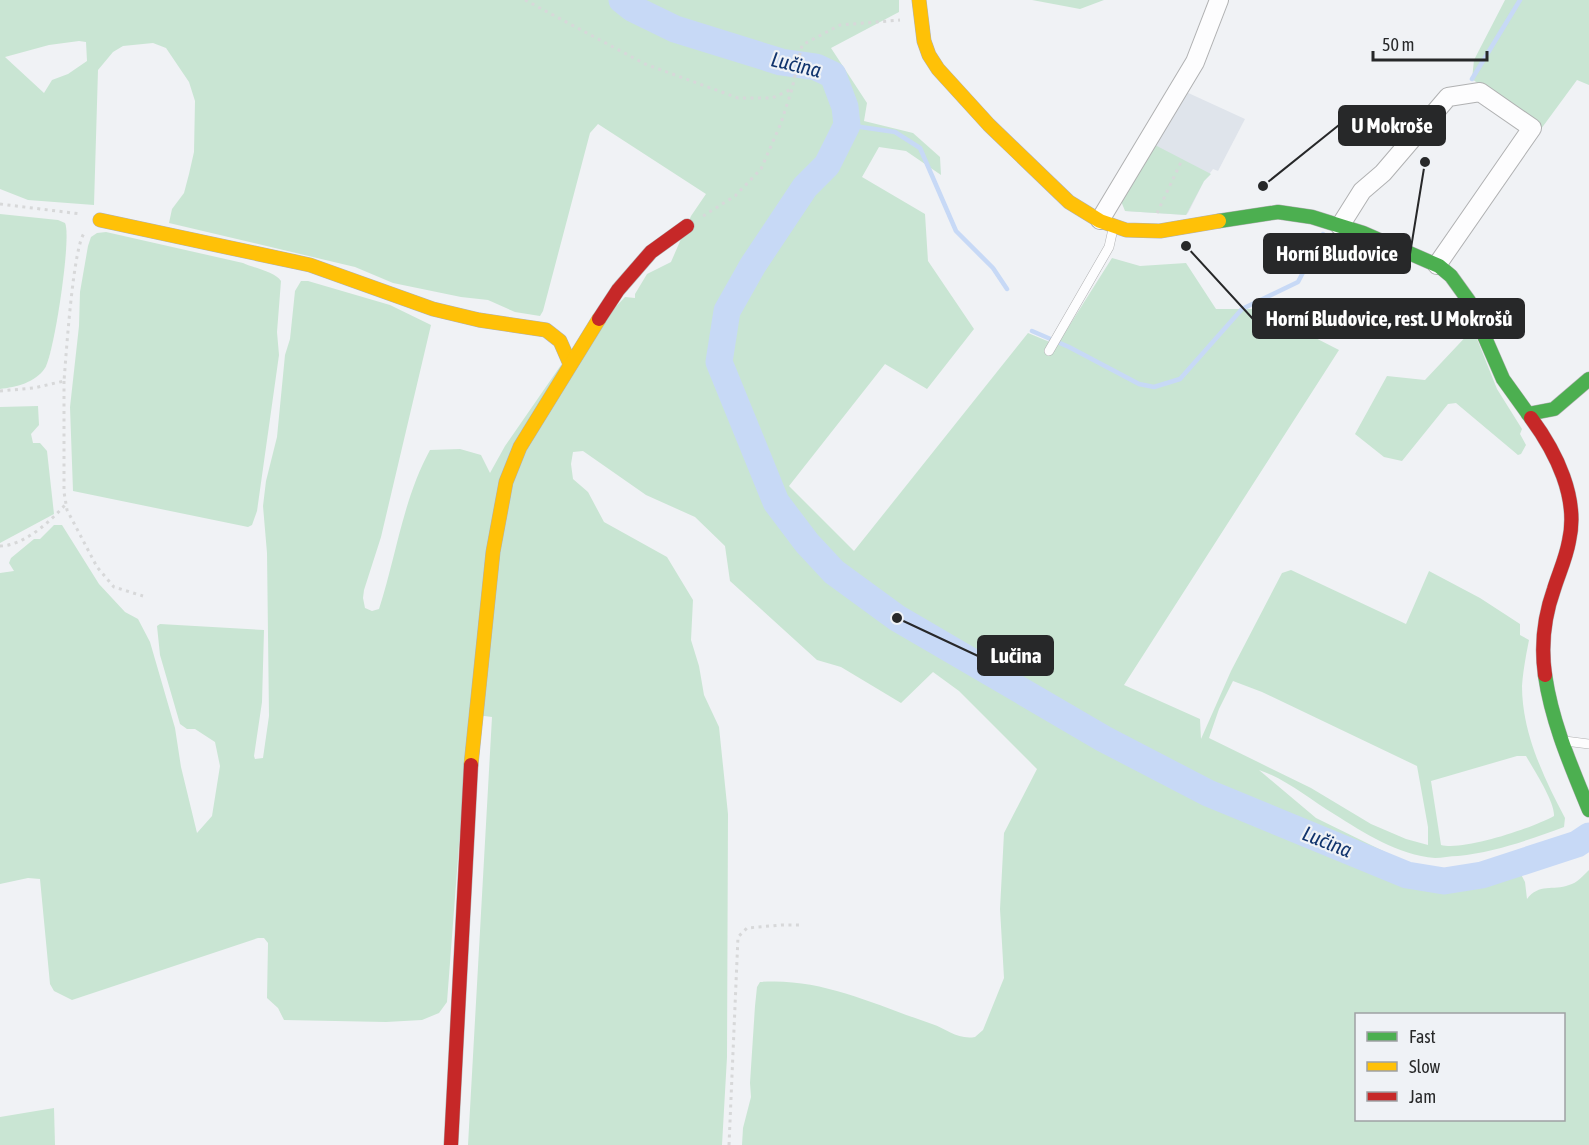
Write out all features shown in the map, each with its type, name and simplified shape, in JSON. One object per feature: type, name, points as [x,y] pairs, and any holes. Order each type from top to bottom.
[{"type":"street","points":[[919,0],[923,40],[938,70],[981,118],[1067,200],[1107,223],[1128,230],[1152,232],[1190,228],[1266,212],[1305,216],[1374,238],[1437,265],[1448,274],[1468,300],[1479,320],[1504,380],[1557,462],[1566,490],[1572,531],[1567,556],[1545,618],[1544,662],[1548,695],[1562,741],[1589,810]]},
{"type":"street","points":[[1107,223],[1195,62],[1219,0]]},
{"type":"street","points":[[1340,226],[1362,191],[1383,173],[1448,97],[1480,92],[1532,128],[1437,265]]},
{"type":"street","points":[[100,220],[309,265],[433,309],[479,320],[546,330],[560,341],[570,364]]},
{"type":"street","points":[[451,1145],[472,739],[493,552],[506,482],[520,447],[618,290],[651,252],[687,226]]},
{"type":"street","points":[[1528,414],[1554,409],[1589,379]]},
{"type":"lane","points":[[1050,348],[1109,247],[1107,223]]},
{"type":"lane","points":[[1562,741],[1589,744]]},
{"type":"path","points":[[525,0],[645,64],[738,98],[772,98],[792,89]]},
{"type":"path","points":[[687,226],[735,195],[761,169],[781,123],[802,45],[840,25],[919,18]]},
{"type":"path","points":[[1152,232],[1157,213],[1182,160]]},
{"type":"path","points":[[0,204],[73,212],[100,220]]},
{"type":"path","points":[[100,220],[82,235],[67,338],[64,381],[65,506],[97,567],[114,587],[143,596]]},
{"type":"path","points":[[0,392],[34,388],[64,381]]},
{"type":"path","points":[[0,546],[11,546],[51,521],[65,506]]},
{"type":"path","points":[[729,1145],[738,938],[747,928],[781,924],[801,925]]},
{"type":"shaded area","points":[[1184,91],[1245,119],[1218,171],[1213,169],[1204,181],[1186,215],[1125,211],[1155,145]]},
{"type":"green space","points":[[0,0],[899,0],[899,12],[831,48],[867,103],[864,121],[913,133],[940,157],[941,175],[906,151],[879,147],[862,177],[925,214],[928,261],[974,329],[927,389],[885,364],[789,486],[854,551],[1028,333],[1057,345],[1112,258],[1140,266],[1186,263],[1216,309],[1259,309],[1339,350],[1124,685],[1200,719],[1201,739],[1231,671],[1282,573],[1291,570],[1406,624],[1429,571],[1480,598],[1520,624],[1520,635],[1529,640],[1522,686],[1526,721],[1542,771],[1565,818],[1564,827],[1485,852],[1438,858],[1421,856],[1395,848],[1369,835],[1288,784],[1259,770],[1316,818],[1430,874],[1515,863],[1525,882],[1527,899],[1541,889],[1572,884],[1589,870],[1589,1145],[742,1145],[743,1128],[751,1097],[755,1006],[757,987],[760,982],[804,984],[826,988],[869,1001],[963,1037],[975,1037],[983,1030],[1004,978],[1000,909],[1004,833],[1037,769],[959,691],[933,672],[901,703],[841,667],[817,660],[730,581],[725,546],[695,517],[646,495],[583,451],[573,452],[571,464],[573,479],[588,492],[604,522],[667,557],[693,600],[691,640],[699,666],[704,695],[719,727],[728,814],[727,1057],[722,1145],[468,1145],[492,717],[469,714],[447,1002],[439,1013],[422,1020],[386,1022],[284,1020],[278,1008],[267,998],[268,943],[264,938],[258,938],[72,1000],[54,991],[50,984],[40,879],[28,878],[0,884],[0,573],[14,571],[9,563],[11,558],[34,539],[40,539],[54,525],[62,525],[99,584],[125,612],[138,619],[150,642],[175,728],[181,767],[197,833],[212,816],[220,766],[215,742],[195,729],[187,729],[180,724],[160,655],[157,626],[160,624],[264,630],[262,702],[254,756],[255,759],[263,758],[269,716],[267,553],[263,506],[266,481],[277,437],[285,355],[290,339],[295,291],[301,281],[308,281],[390,305],[431,325],[381,537],[364,590],[365,608],[372,611],[379,609],[406,508],[430,450],[460,449],[481,455],[490,473],[505,446],[561,365],[625,297],[635,298],[647,274],[671,262],[691,216],[706,194],[598,124],[590,133],[540,316],[515,312],[488,300],[461,297],[393,283],[355,267],[169,223],[172,209],[184,193],[194,152],[195,101],[189,82],[166,48],[153,43],[123,46],[113,52],[98,70],[94,205],[28,200],[0,189]],"holes":[[[86,42],[87,61],[68,74],[52,80],[44,93],[5,57],[49,45]],[[1233,681],[1262,692],[1417,766],[1428,827],[1428,845],[1406,839],[1371,824],[1311,788],[1209,738],[1219,709]],[[1517,756],[1526,756],[1539,777],[1548,795],[1554,816],[1515,832],[1482,842],[1466,845],[1441,845],[1431,781]]]},
{"type":"green space","points":[[1032,0],[1104,0],[1080,9]]},
{"type":"green space","points":[[1505,0],[1589,0],[1589,85],[1577,80],[1541,129],[1472,79],[1474,60]]},
{"type":"green space","points":[[1155,145],[1211,174],[1204,181],[1186,215],[1125,211],[1121,201]]},
{"type":"green space","points":[[0,214],[58,220],[65,223],[67,232],[61,295],[53,341],[45,368],[31,381],[0,389]]},
{"type":"green space","points":[[106,232],[243,263],[269,273],[281,281],[277,332],[279,355],[257,511],[252,525],[248,527],[73,491],[70,407],[79,326],[80,292],[91,237],[97,233]]},
{"type":"green space","points":[[1473,329],[1497,389],[1522,429],[1520,434],[1526,445],[1521,454],[1518,455],[1456,403],[1448,404],[1402,461],[1384,457],[1355,434],[1387,376],[1425,380]]},
{"type":"green space","points":[[38,406],[39,425],[31,434],[33,443],[40,443],[47,451],[54,514],[0,543],[0,407]]},
{"type":"green space","points":[[54,1108],[55,1145],[0,1145],[0,1117]]},
{"type":"waterway","name":"Lučina","points":[[622,0],[632,8],[675,29],[781,62],[816,67],[833,75],[845,107],[847,125],[827,165],[805,187],[753,265],[727,311],[719,362],[776,502],[807,543],[834,572],[897,618],[1104,739],[1208,793],[1407,875],[1444,881],[1482,875],[1577,844],[1589,836]]},
{"type":"waterway","points":[[1472,79],[1520,0]]},
{"type":"waterway","points":[[847,125],[895,132],[920,148],[956,231],[993,268],[1007,289]]},
{"type":"waterway","points":[[1032,331],[1069,347],[1139,384],[1154,387],[1180,379],[1242,309],[1298,282],[1323,234]]},
{"type":"traffic: fast","points":[[1219,221],[1278,212],[1312,217],[1363,233],[1439,266],[1451,276],[1469,301],[1503,379],[1531,418]]},
{"type":"traffic: fast","points":[[1528,414],[1554,409],[1589,379]]},
{"type":"traffic: fast","points":[[1545,675],[1557,727],[1589,810]]},
{"type":"traffic: slow","points":[[919,0],[924,41],[938,69],[989,125],[1069,202],[1100,221],[1126,230],[1160,231],[1219,221]]},
{"type":"traffic: slow","points":[[100,220],[310,265],[433,309],[479,320],[546,330],[560,341],[570,364]]},
{"type":"traffic: slow","points":[[471,765],[493,552],[506,482],[520,447],[599,319]]},
{"type":"traffic: jam","points":[[599,319],[618,290],[651,252],[687,226]]},
{"type":"traffic: jam","points":[[1531,418],[1557,461],[1571,508],[1568,547],[1546,621],[1543,643],[1545,675]]},
{"type":"traffic: jam","points":[[451,1145],[471,765]]},
{"type":"place","name":"Horní Bludovice","points":[[1425,162]]},
{"type":"place","name":"U Mokroše","points":[[1263,186]]},
{"type":"place","name":"Horní Bludovice, rest. U Mokrošů","points":[[1186,246]]},
{"type":"place","name":"Lučina","points":[[897,618]]}]
